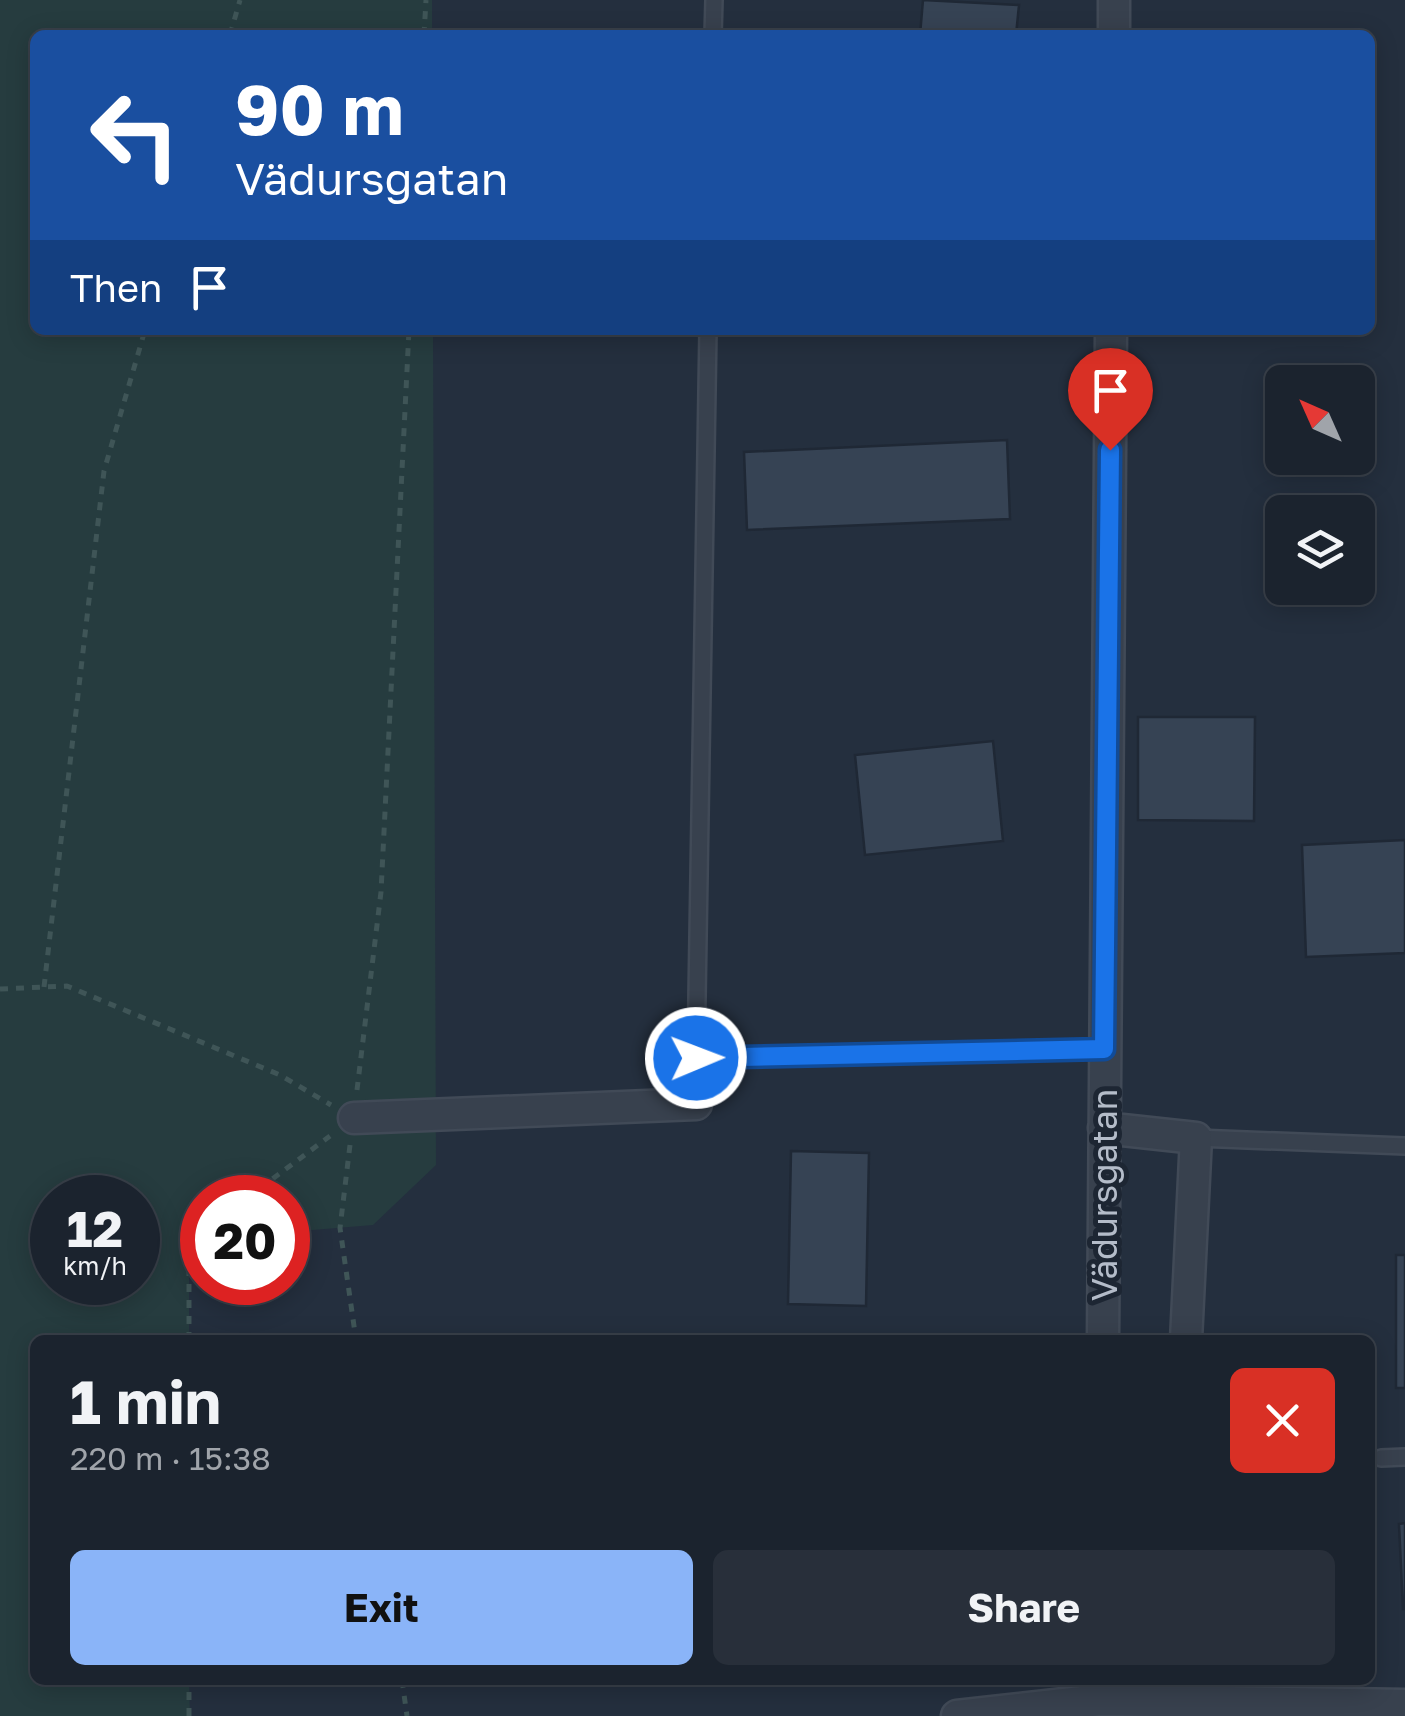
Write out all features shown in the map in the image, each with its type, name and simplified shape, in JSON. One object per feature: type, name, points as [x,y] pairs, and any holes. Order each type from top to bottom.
[{"type":"street","points":[[1114,0],[1114,30]]},
{"type":"street","name":"Vädursgatan","points":[[1103,1335],[1111,335]]},
{"type":"street","points":[[354,1118],[696,1104],[696,1058]]},
{"type":"street","points":[[1104,1128],[1196,1138],[1186,1335]]},
{"type":"street","points":[[956,1716],[1100,1699],[1405,1705]]},
{"type":"lane","points":[[713,30],[714,0]]},
{"type":"lane","points":[[708,335],[696,1058],[1104,1049]]},
{"type":"lane","points":[[1196,1138],[1405,1146]]},
{"type":"lane","points":[[1381,1458],[1405,1458]]},
{"type":"path","points":[[231,30],[240,0]]},
{"type":"path","points":[[424,30],[426,0]]},
{"type":"path","points":[[44,987],[104,471],[144,335]]},
{"type":"path","points":[[355,1335],[340,1228],[381,892],[409,335]]},
{"type":"path","points":[[0,989],[67,986],[262,1068],[354,1118]]},
{"type":"path","points":[[278,1175],[354,1118]]},
{"type":"path","points":[[189,1305],[189,1335]]},
{"type":"path","points":[[189,1685],[189,1716]]},
{"type":"path","points":[[403,1685],[407,1716]]},
{"type":"green space","points":[[0,0],[432,0],[432,30],[30,30],[30,335],[433,335],[436,1165],[373,1225],[310,1230],[310,1175],[180,1175],[180,1305],[189,1305],[189,1335],[30,1335],[30,1685],[189,1685],[190,1716],[0,1716]]},
{"type":"building","points":[[923,0],[1019,5],[1016,30],[920,30]]},
{"type":"building","points":[[1007,440],[1010,519],[747,530],[744,452]]},
{"type":"building","points":[[1138,717],[1255,717],[1254,821],[1138,820]]},
{"type":"building","points":[[993,741],[1003,841],[865,855],[855,755]]},
{"type":"building","points":[[1405,840],[1405,953],[1306,957],[1302,845]]},
{"type":"building","points":[[791,1151],[869,1153],[866,1306],[788,1304]]},
{"type":"building","points":[[1396,1255],[1405,1255],[1405,1388],[1396,1388]]},
{"type":"building","points":[[1405,1523],[1405,1609],[1403,1609],[1399,1524]]},
{"type":"route","points":[[696,1058],[1104,1049],[1110,450]]}]
